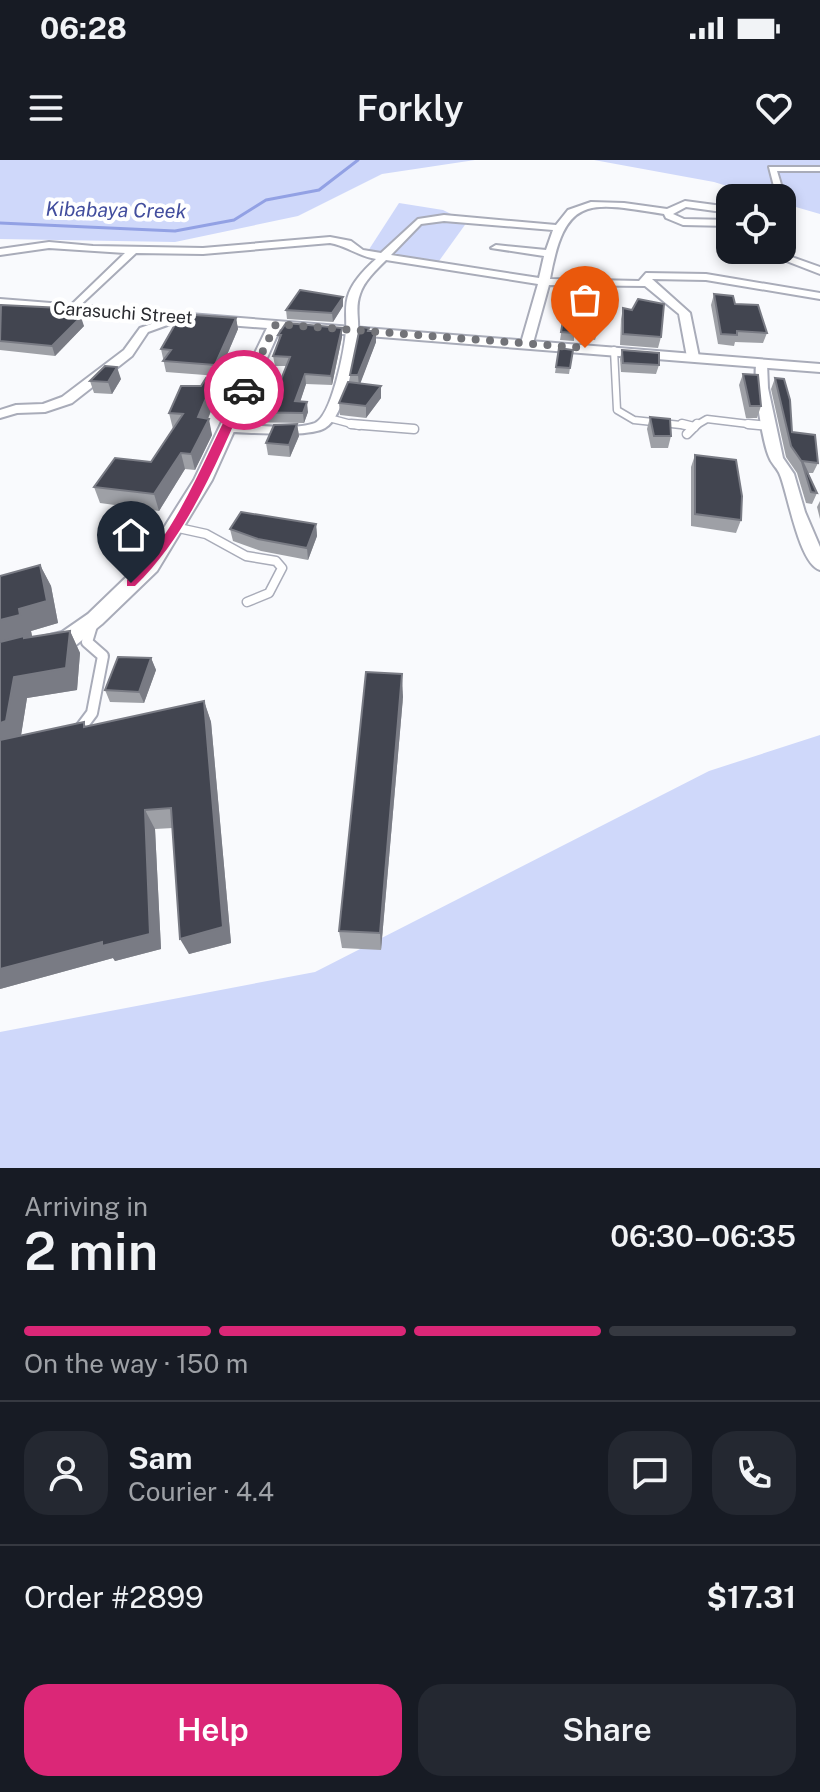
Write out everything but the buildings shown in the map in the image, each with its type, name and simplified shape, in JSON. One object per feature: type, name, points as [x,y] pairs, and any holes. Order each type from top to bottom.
[{"type":"street","points":[[777,184],[772,169],[820,169]]},
{"type":"street","points":[[527,343],[549,253],[567,215],[578,207],[619,206],[668,212],[685,204],[716,208]]},
{"type":"street","points":[[668,212],[669,216],[683,222],[716,223]]},
{"type":"street","points":[[227,428],[297,429],[320,426],[329,418],[338,396],[352,330],[351,305],[355,291],[382,257],[418,222],[428,218],[560,228]]},
{"type":"street","points":[[0,252],[49,245],[203,251],[330,240],[348,243],[360,253],[543,282],[647,283],[684,313],[693,357]]},
{"type":"street","points":[[496,248],[549,253]]},
{"type":"street","points":[[73,309],[133,250]]},
{"type":"street","points":[[796,262],[820,271]]},
{"type":"street","points":[[647,283],[646,276],[654,274],[690,276],[820,296]]},
{"type":"street","name":"Carasuchi Street","points":[[0,303],[820,368]]},
{"type":"street","points":[[0,414],[16,409],[45,408],[67,400],[128,353],[144,330],[180,317]]},
{"type":"street","points":[[0,655],[68,639],[95,619],[150,566],[203,480],[276,324]]},
{"type":"street","points":[[761,363],[762,388],[776,458],[787,474],[797,512],[820,565]]},
{"type":"lane","points":[[614,350],[617,410],[621,415],[638,421],[680,421],[694,427]]},
{"type":"lane","points":[[329,418],[364,427],[414,429]]},
{"type":"lane","points":[[687,434],[700,421],[713,418],[769,426]]},
{"type":"lane","points":[[174,527],[206,534],[246,556],[276,561],[282,568],[269,593],[247,602]]},
{"type":"lane","points":[[60,741],[74,737],[92,713],[103,656],[87,642],[95,619]]},
{"type":"shaded area","points":[[0,160],[475,160],[382,174],[298,216],[175,242],[0,239]]},
{"type":"shaded area","points":[[594,160],[820,160],[820,214],[796,207],[796,184],[714,182]]},
{"type":"shaded area","points":[[399,203],[443,210],[467,222],[439,261],[368,251]]},
{"type":"shaded area","points":[[820,735],[820,1168],[0,1168],[0,1032],[315,972],[709,771]]},
{"type":"waterway","name":"Kibabaya Creek","points":[[0,223],[175,231],[234,220],[266,200],[319,190],[358,160]]},
{"type":"way so far","points":[[244,390],[276,324],[585,348]]},
{"type":"route","points":[[131,583],[150,566],[203,480],[244,390]]}]
